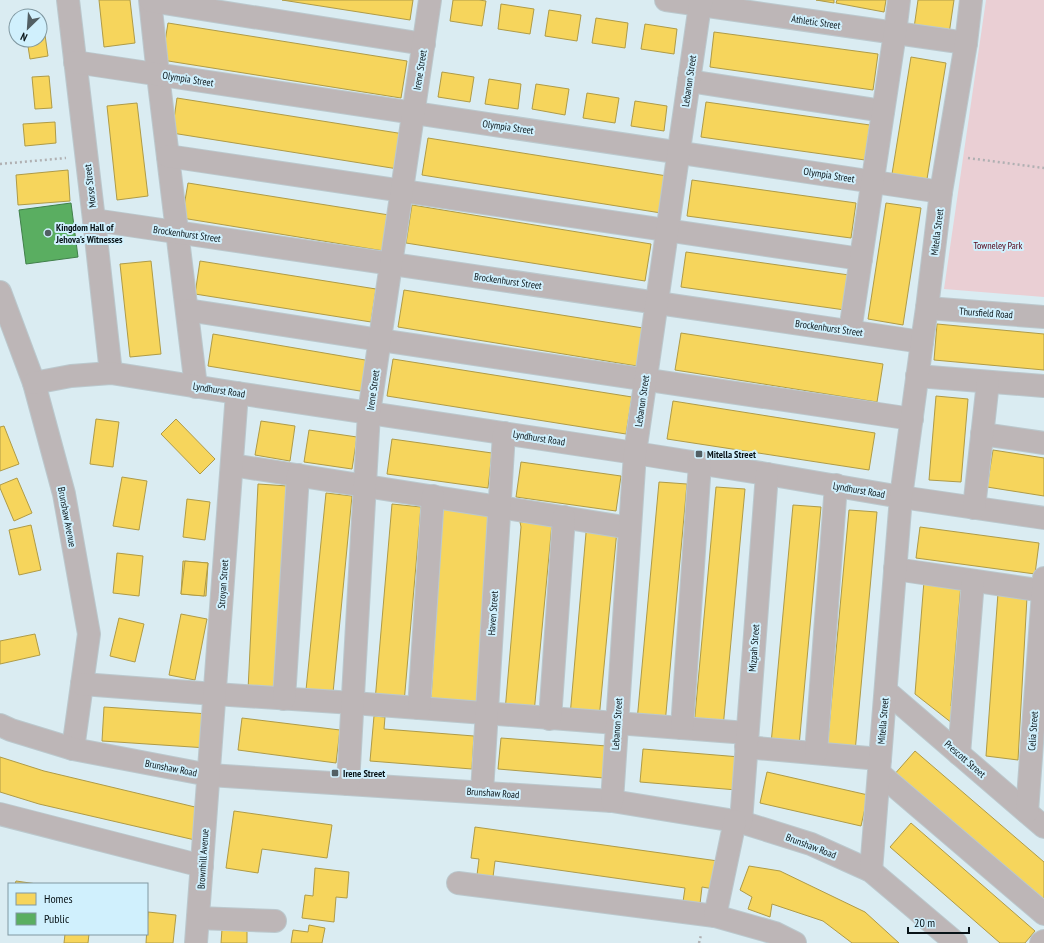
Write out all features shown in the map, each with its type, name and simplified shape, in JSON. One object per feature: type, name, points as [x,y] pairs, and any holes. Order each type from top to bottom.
[{"type":"street","name":"Morse Street","points":[[68,0],[94,220],[110,373]]},
{"type":"street","name":"Irene Street","points":[[348,784],[369,412],[430,0]]},
{"type":"street","name":"Athletic Street","points":[[666,0],[701,2],[966,43]]},
{"type":"street","points":[[850,331],[899,0]]},
{"type":"street","name":"Mitella Street","points":[[872,871],[901,497],[927,308],[941,192],[966,43],[971,0]]},
{"type":"street","points":[[196,387],[150,1],[424,44]]},
{"type":"street","name":"Lebanon Street","points":[[612,801],[635,453],[701,2]]},
{"type":"street","name":"Olympia Street","points":[[75,62],[941,192]]},
{"type":"street","points":[[689,81],[883,111]]},
{"type":"street","points":[[168,156],[861,260]]},
{"type":"street","name":"Brockenhurst Street","points":[[94,220],[922,342]]},
{"type":"street","name":"Brunshaw Avenue","points":[[0,292],[34,383],[64,494],[88,634],[73,749]]},
{"type":"street","name":"Thursfield Road","points":[[927,308],[1044,317]]},
{"type":"street","points":[[187,310],[912,419]]},
{"type":"street","name":"Lyndhurst Road","points":[[34,383],[71,376],[110,373],[700,463],[901,497],[1044,518]]},
{"type":"street","points":[[917,376],[1044,386]]},
{"type":"street","points":[[974,508],[988,382]]},
{"type":"street","name":"Stroyan Street","points":[[209,775],[237,393]]},
{"type":"street","name":"Haven Street","points":[[482,792],[504,433]]},
{"type":"street","points":[[982,434],[1044,443]]},
{"type":"street","points":[[682,728],[700,463]]},
{"type":"street","points":[[232,465],[630,528]]},
{"type":"street","name":"Mizpah Street","points":[[715,916],[738,822],[747,740],[767,474]]},
{"type":"street","points":[[284,699],[298,475]]},
{"type":"street","points":[[816,753],[836,486]]},
{"type":"street","points":[[419,708],[433,496]]},
{"type":"street","points":[[550,719],[564,517]]},
{"type":"street","points":[[895,569],[973,581],[1044,587]]},
{"type":"street","points":[[959,754],[973,581]]},
{"type":"street","name":"Celia Street","points":[[1027,812],[1039,729],[1044,587]]},
{"type":"street","points":[[82,684],[682,728],[880,766],[1044,914]]},
{"type":"street","name":"Prescott Street","points":[[886,691],[1044,827]]},
{"type":"street","name":"Brunshaw Road","points":[[0,726],[73,749],[209,775],[612,801],[738,822],[810,844],[872,871],[956,943]]},
{"type":"street","name":"Brownhill Avenue","points":[[196,943],[209,775]]},
{"type":"street","points":[[0,814],[202,866]]},
{"type":"street","points":[[458,883],[715,916],[776,933],[795,943]]},
{"type":"street","points":[[198,918],[275,921]]},
{"type":"street","points":[[1041,943],[1044,940]]},
{"type":"path","points":[[0,164],[86,156]]},
{"type":"path","points":[[948,156],[1044,168]]},
{"type":"green space","name":"Towneley Park","points":[[986,0],[1044,0],[1044,297],[944,289]]},
{"type":"building: Homes","points":[[99,0],[130,0],[135,43],[104,47]]},
{"type":"building: Homes","points":[[282,0],[413,0],[410,20]]},
{"type":"building: Homes","points":[[453,0],[486,1],[482,26],[450,21]]},
{"type":"building: Homes","points":[[816,0],[834,0],[834,3]]},
{"type":"building: Homes","points":[[837,0],[886,0],[884,12],[836,3]]},
{"type":"building: Homes","points":[[918,0],[954,0],[949,34],[914,28]]},
{"type":"building: Homes","points":[[501,4],[534,9],[530,34],[498,29]]},
{"type":"building: Homes","points":[[549,10],[581,15],[577,41],[545,36]]},
{"type":"building: Homes","points":[[596,18],[628,23],[625,48],[592,43]]},
{"type":"building: Homes","points":[[168,23],[407,61],[401,98],[162,60]]},
{"type":"building: Homes","points":[[645,24],[677,29],[674,54],[641,49]]},
{"type":"building: Homes","points":[[714,32],[878,54],[873,90],[710,67]]},
{"type":"building: Homes","points":[[28,48],[47,48],[48,56],[30,59]]},
{"type":"building: Homes","points":[[911,57],[946,63],[927,179],[892,174]]},
{"type":"building: Homes","points":[[442,72],[474,77],[470,102],[438,97]]},
{"type":"building: Homes","points":[[49,76],[52,108],[35,109],[32,77]]},
{"type":"building: Homes","points":[[489,79],[521,84],[518,109],[485,104]]},
{"type":"building: Homes","points":[[536,84],[569,89],[565,115],[532,109]]},
{"type":"building: Homes","points":[[587,93],[619,98],[615,123],[583,118]]},
{"type":"building: Homes","points":[[177,98],[404,134],[398,169],[172,133]]},
{"type":"building: Homes","points":[[635,101],[667,106],[664,131],[631,126]]},
{"type":"building: Homes","points":[[706,102],[870,125],[865,160],[701,137]]},
{"type":"building: Homes","points":[[137,103],[148,196],[117,200],[107,106]]},
{"type":"building: Homes","points":[[55,122],[56,143],[25,146],[23,124]]},
{"type":"building: Homes","points":[[428,138],[667,176],[661,213],[422,175]]},
{"type":"building: Homes","points":[[68,170],[70,201],[18,205],[16,175]]},
{"type":"building: Homes","points":[[692,180],[856,203],[851,238],[687,216]]},
{"type":"building: Homes","points":[[188,183],[389,215],[384,251],[182,218]]},
{"type":"building: Homes","points":[[886,203],[921,208],[903,325],[868,319]]},
{"type":"building: Homes","points":[[412,205],[651,244],[645,281],[406,243]]},
{"type":"building: Homes","points":[[686,252],[849,275],[845,310],[681,287]]},
{"type":"building: Homes","points":[[151,261],[161,354],[130,357],[120,264]]},
{"type":"building: Homes","points":[[200,261],[376,289],[371,322],[195,294]]},
{"type":"building: Homes","points":[[404,290],[643,328],[637,366],[398,327]]},
{"type":"building: Homes","points":[[937,324],[1044,334],[1044,370],[934,360]]},
{"type":"building: Homes","points":[[681,333],[883,364],[877,402],[675,370]]},
{"type":"building: Homes","points":[[213,334],[371,361],[366,392],[208,366]]},
{"type":"building: Homes","points":[[393,359],[632,397],[626,434],[387,396]]},
{"type":"building: Homes","points":[[936,396],[968,399],[961,482],[929,480]]},
{"type":"building: Homes","points":[[673,401],[875,433],[869,470],[667,439]]},
{"type":"building: Homes","points":[[96,419],[119,422],[113,467],[90,464]]},
{"type":"building: Homes","points":[[176,419],[215,459],[200,474],[161,434]]},
{"type":"building: Homes","points":[[261,421],[295,426],[290,461],[255,455]]},
{"type":"building: Homes","points":[[4,426],[19,464],[0,471],[0,427]]},
{"type":"building: Homes","points":[[309,430],[357,437],[352,469],[304,462]]},
{"type":"building: Homes","points":[[392,439],[492,453],[488,488],[387,474]]},
{"type":"building: Homes","points":[[993,450],[1044,458],[1044,496],[987,487]]},
{"type":"building: Homes","points":[[521,462],[621,476],[616,511],[516,497]]},
{"type":"building: Homes","points":[[122,477],[147,481],[139,530],[113,526]]},
{"type":"building: Homes","points":[[17,478],[32,513],[14,521],[0,485]]},
{"type":"building: Homes","points":[[659,482],[687,484],[665,724],[637,721]]},
{"type":"building: Homes","points":[[258,484],[288,486],[277,692],[248,690]]},
{"type":"building: Homes","points":[[716,487],[745,489],[723,728],[694,726]]},
{"type":"building: Homes","points":[[326,493],[352,496],[333,693],[306,690]]},
{"type":"building: Homes","points":[[187,499],[210,502],[205,540],[183,537]]},
{"type":"building: Homes","points":[[392,504],[421,507],[404,703],[375,701]]},
{"type":"building: Homes","points":[[793,505],[821,507],[799,746],[771,744]]},
{"type":"building: Homes","points":[[442,508],[491,516],[477,705],[431,699]]},
{"type":"building: Homes","points":[[849,510],[877,512],[855,752],[827,749]]},
{"type":"building: Homes","points":[[520,522],[552,524],[534,713],[505,711],[521,527]]},
{"type":"building: Homes","points":[[31,525],[41,570],[19,575],[9,530]]},
{"type":"building: Homes","points":[[920,527],[1039,543],[1035,574],[916,558]]},
{"type":"building: Homes","points":[[585,528],[617,530],[599,719],[570,716],[586,533]]},
{"type":"building: Homes","points":[[117,553],[143,556],[139,596],[113,593]]},
{"type":"building: Homes","points":[[183,561],[208,563],[206,596],[181,594]]},
{"type":"building: Homes","points":[[185,561],[208,563],[204,596],[181,594]]},
{"type":"building: Homes","points":[[924,581],[961,584],[951,706],[959,706],[957,727],[915,694]]},
{"type":"building: Homes","points":[[998,593],[1027,597],[1018,760],[986,756]]},
{"type":"building: Homes","points":[[181,614],[207,619],[195,680],[169,675]]},
{"type":"building: Homes","points":[[119,618],[144,624],[135,662],[110,656]]},
{"type":"building: Homes","points":[[35,634],[40,655],[0,664],[0,641]]},
{"type":"building: Homes","points":[[104,707],[209,714],[207,748],[102,741]]},
{"type":"building: Homes","points":[[374,716],[385,717],[384,729],[474,736],[472,769],[370,761]]},
{"type":"building: Homes","points":[[242,718],[340,730],[336,763],[238,750]]},
{"type":"building: Homes","points":[[501,738],[607,746],[604,778],[498,769]]},
{"type":"building: Homes","points":[[643,749],[740,757],[737,790],[640,782]]},
{"type":"building: Homes","points":[[915,751],[1044,862],[1044,905],[893,776]]},
{"type":"building: Homes","points":[[0,757],[44,771],[195,807],[195,840],[39,804],[0,792]]},
{"type":"building: Homes","points":[[767,772],[868,795],[861,826],[760,803]]},
{"type":"building: Homes","points":[[234,811],[332,825],[327,858],[262,849],[258,873],[226,868]]},
{"type":"building: Homes","points":[[911,823],[1035,931],[1025,943],[1000,943],[890,847]]},
{"type":"building: Homes","points":[[475,827],[718,861],[714,889],[702,887],[700,904],[683,902],[685,888],[495,861],[493,877],[477,875],[479,859],[471,858]]},
{"type":"building: Homes","points":[[749,866],[780,871],[865,912],[899,943],[852,943],[823,921],[772,904],[770,917],[748,909],[752,897],[740,890]]},
{"type":"building: Homes","points":[[315,868],[349,872],[347,898],[336,897],[334,922],[302,918],[305,895],[313,896]]},
{"type":"building: Homes","points":[[16,881],[30,883],[15,883]]},
{"type":"building: Homes","points":[[148,912],[176,915],[173,943],[146,943],[147,935],[148,935]]},
{"type":"building: Homes","points":[[309,925],[325,928],[322,943],[291,943],[293,930],[308,932]]},
{"type":"building: Homes","points":[[222,929],[247,931],[247,943],[221,943]]},
{"type":"building: Homes","points":[[65,935],[89,935],[88,943],[64,943]]},
{"type":"building: Public","name":"Kingdom Hall of Jehova's Witnesses","points":[[71,203],[78,257],[26,264],[19,210]]},
{"type":"place","name":"Kingdom Hall of Jehova's Witnesses","points":[[48,233]]},
{"type":"place","name":"Mitella Street","points":[[699,454]]},
{"type":"place","name":"Irene Street","points":[[335,773]]}]
